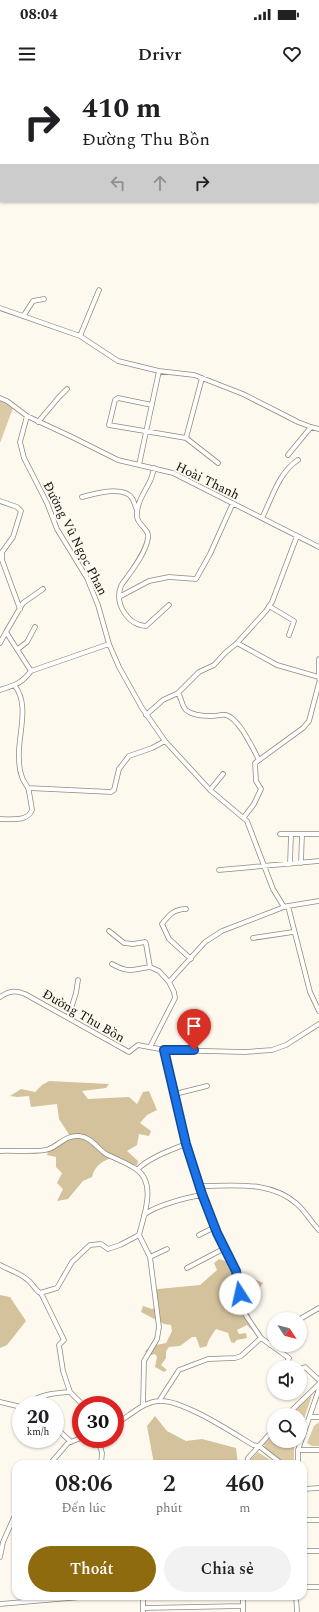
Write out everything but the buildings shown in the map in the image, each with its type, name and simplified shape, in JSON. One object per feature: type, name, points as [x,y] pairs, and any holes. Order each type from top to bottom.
[{"type":"street","points":[[80,336],[99,290]]},
{"type":"street","points":[[24,315],[33,301],[44,299]]},
{"type":"street","points":[[0,308],[24,315],[80,336],[118,361],[160,371],[194,375],[243,394],[311,427],[319,429]]},
{"type":"street","points":[[139,465],[160,371]]},
{"type":"street","points":[[186,438],[202,378]]},
{"type":"street","points":[[38,422],[59,396],[67,389]]},
{"type":"street","name":"Hoài Thanh","points":[[0,398],[7,401],[27,416],[38,422],[118,460],[174,473],[319,547]]},
{"type":"street","points":[[152,405],[118,398],[115,400],[109,425],[186,438],[218,463]]},
{"type":"street","name":"Đường Vũ Ngọc Phan","points":[[27,416],[20,442],[24,458],[47,503],[57,529],[87,578],[98,605],[109,644],[119,667],[146,715],[165,741],[210,790],[244,817],[250,827],[273,890],[286,907],[304,965],[310,992],[319,1011]]},
{"type":"street","points":[[288,455],[311,427]]},
{"type":"street","points":[[262,518],[282,476],[288,468],[298,460]]},
{"type":"street","points":[[137,510],[142,496],[150,483],[154,468]]},
{"type":"street","points":[[82,497],[105,492],[119,491],[126,493],[133,498],[137,510],[137,519],[147,533],[148,538],[138,562],[121,586],[120,597],[124,614],[135,622],[146,626],[169,605]]},
{"type":"street","points":[[0,501],[17,507],[21,511],[13,537],[2,552],[2,560],[20,608]]},
{"type":"street","points":[[120,597],[149,581],[169,577],[196,579],[210,554],[233,503]]},
{"type":"street","points":[[146,715],[163,700],[178,693],[199,672],[214,665],[225,653],[237,644],[269,606],[297,536]]},
{"type":"street","points":[[0,643],[23,603],[43,589]]},
{"type":"street","points":[[269,606],[294,621],[289,635]]},
{"type":"street","points":[[18,649],[27,642],[34,627]]},
{"type":"street","points":[[6,632],[31,671]]},
{"type":"street","points":[[0,690],[14,686],[23,680],[31,671],[109,644]]},
{"type":"street","points":[[237,644],[277,665],[319,677]]},
{"type":"street","points":[[244,817],[254,804],[261,789],[256,781],[255,763],[309,722],[319,683],[319,659]]},
{"type":"street","points":[[0,819],[26,817],[30,813],[31,802],[28,788],[22,778],[20,767],[19,750],[22,709],[19,691],[14,686]]},
{"type":"street","points":[[178,693],[184,707],[192,713],[213,716],[226,715],[230,717],[236,722],[246,736],[259,760]]},
{"type":"street","points":[[28,788],[111,792],[114,790],[119,769],[129,756],[152,748],[165,741]]},
{"type":"street","points":[[210,790],[223,774]]},
{"type":"street","points":[[280,834],[319,834]]},
{"type":"street","points":[[290,864],[291,834]]},
{"type":"street","points":[[301,863],[302,834]]},
{"type":"street","points":[[219,870],[319,861]]},
{"type":"street","points":[[169,982],[205,942],[222,931],[286,907],[319,901]]},
{"type":"street","points":[[186,909],[180,909],[172,912],[162,924],[169,940],[191,959]]},
{"type":"street","points":[[109,931],[124,943],[133,944],[145,942],[150,967]]},
{"type":"street","points":[[253,938],[293,932]]},
{"type":"street","points":[[112,964],[122,969],[135,970],[150,967],[159,971],[169,982],[174,992],[175,998],[150,1047]]},
{"type":"street","points":[[68,1018],[76,993],[78,980]]},
{"type":"street","name":"Đường Thu Bồn","points":[[0,997],[8,992],[17,991],[25,994],[128,1052],[138,1045],[164,1050],[245,1052],[272,1050],[286,1045],[319,1024]]},
{"type":"street","points":[[164,1050],[186,1144],[202,1194],[224,1248],[236,1271],[243,1311],[261,1338],[267,1343]]},
{"type":"street","points":[[175,1094],[207,1086]]},
{"type":"street","points":[[0,1151],[45,1150],[56,1146],[65,1139],[78,1136],[91,1141],[115,1159],[137,1170],[147,1184],[147,1198],[139,1235],[150,1257],[159,1330],[157,1339],[144,1361],[143,1406]]},
{"type":"street","points":[[137,1170],[142,1165],[186,1144]]},
{"type":"street","points":[[200,1186],[255,1186],[272,1189],[294,1202],[319,1230]]},
{"type":"street","points":[[143,1216],[151,1210],[184,1198],[202,1194]]},
{"type":"street","points":[[198,1235],[215,1227]]},
{"type":"street","points":[[0,1265],[22,1274],[31,1282],[38,1293],[42,1293],[57,1288],[72,1262],[90,1245],[101,1244],[108,1249],[120,1245],[139,1235]]},
{"type":"street","points":[[187,1268],[224,1248]]},
{"type":"street","points":[[150,1257],[167,1249]]},
{"type":"street","points":[[42,1293],[64,1340],[59,1345],[63,1371],[70,1392],[74,1396]]},
{"type":"street","points":[[307,1315],[319,1308]]},
{"type":"street","points":[[159,1401],[175,1375],[180,1370],[208,1358],[235,1358],[241,1356],[261,1338]]},
{"type":"street","points":[[280,1352],[289,1358],[288,1360]]},
{"type":"street","points":[[307,1369],[319,1380]]},
{"type":"street","points":[[294,1408],[319,1384]]},
{"type":"street","points":[[298,1460],[298,1450],[319,1389]]},
{"type":"street","points":[[44,1396],[70,1392]]},
{"type":"street","points":[[124,1418],[143,1406],[159,1401],[171,1402],[254,1445],[259,1446],[277,1460]]},
{"type":"street","points":[[0,1402],[12,1405]]},
{"type":"street","points":[[310,1417],[319,1417]]},
{"type":"street","points":[[53,1460],[59,1452],[71,1442],[64,1435]]},
{"type":"street","points":[[248,1460],[267,1437]]},
{"type":"street","points":[[101,1448],[101,1460]]},
{"type":"street","points":[[298,1450],[319,1450]]},
{"type":"street","points":[[307,1489],[319,1488]]},
{"type":"street","points":[[307,1520],[319,1520]]},
{"type":"street","points":[[0,1558],[4,1542],[12,1523]]},
{"type":"street","points":[[307,1551],[319,1551]]},
{"type":"street","points":[[307,1587],[319,1587]]},
{"type":"street","points":[[0,1604],[46,1600]]},
{"type":"street","points":[[243,1600],[243,1612]]},
{"type":"street","points":[[296,1600],[297,1612]]},
{"type":"street","points":[[143,1610],[211,1606],[243,1606]]},
{"type":"street","points":[[211,1606],[211,1612]]},
{"type":"shaded area","points":[[0,400],[13,408],[0,443]]},
{"type":"shaded area","points":[[49,1081],[109,1084],[106,1088],[82,1091],[88,1099],[129,1097],[137,1104],[143,1092],[149,1091],[157,1110],[147,1115],[140,1123],[151,1131],[149,1136],[139,1134],[137,1145],[127,1151],[138,1161],[137,1166],[115,1157],[107,1160],[97,1166],[92,1177],[83,1181],[68,1199],[57,1201],[63,1189],[57,1183],[62,1173],[56,1167],[56,1157],[47,1155],[49,1148],[70,1136],[59,1119],[57,1104],[31,1107],[29,1096],[10,1096],[21,1089],[35,1092]]},
{"type":"shaded area","points":[[219,1259],[229,1262],[235,1276],[238,1272],[263,1283],[257,1291],[251,1293],[246,1307],[253,1322],[264,1337],[261,1339],[247,1325],[237,1330],[239,1334],[246,1333],[247,1338],[237,1340],[234,1343],[231,1342],[228,1333],[216,1329],[207,1346],[200,1348],[196,1337],[192,1337],[180,1346],[169,1347],[166,1351],[166,1358],[161,1365],[167,1370],[164,1372],[155,1367],[157,1357],[155,1354],[148,1356],[145,1351],[151,1346],[166,1343],[172,1331],[171,1325],[164,1324],[141,1312],[143,1306],[152,1309],[156,1308],[152,1291],[158,1289],[200,1285],[217,1270],[214,1263]]},
{"type":"shaded area","points":[[0,1295],[10,1297],[26,1321],[7,1345],[0,1348]]},
{"type":"shaded area","points":[[312,1395],[307,1410],[307,1408],[298,1408],[307,1400]]},
{"type":"shaded area","points":[[155,1416],[167,1431],[186,1441],[202,1439],[236,1448],[238,1460],[153,1460],[147,1426]]},
{"type":"shaded area","points":[[319,1422],[319,1446],[312,1446],[307,1443],[314,1426]]},
{"type":"shaded area","points":[[267,1440],[267,1448],[294,1448],[294,1460],[280,1460],[265,1449],[264,1443]]},
{"type":"shaded area","points":[[258,1452],[270,1460],[250,1460]]},
{"type":"route","points":[[194,1050],[164,1050],[186,1144],[202,1194],[217,1233],[236,1271],[240,1294]]}]
